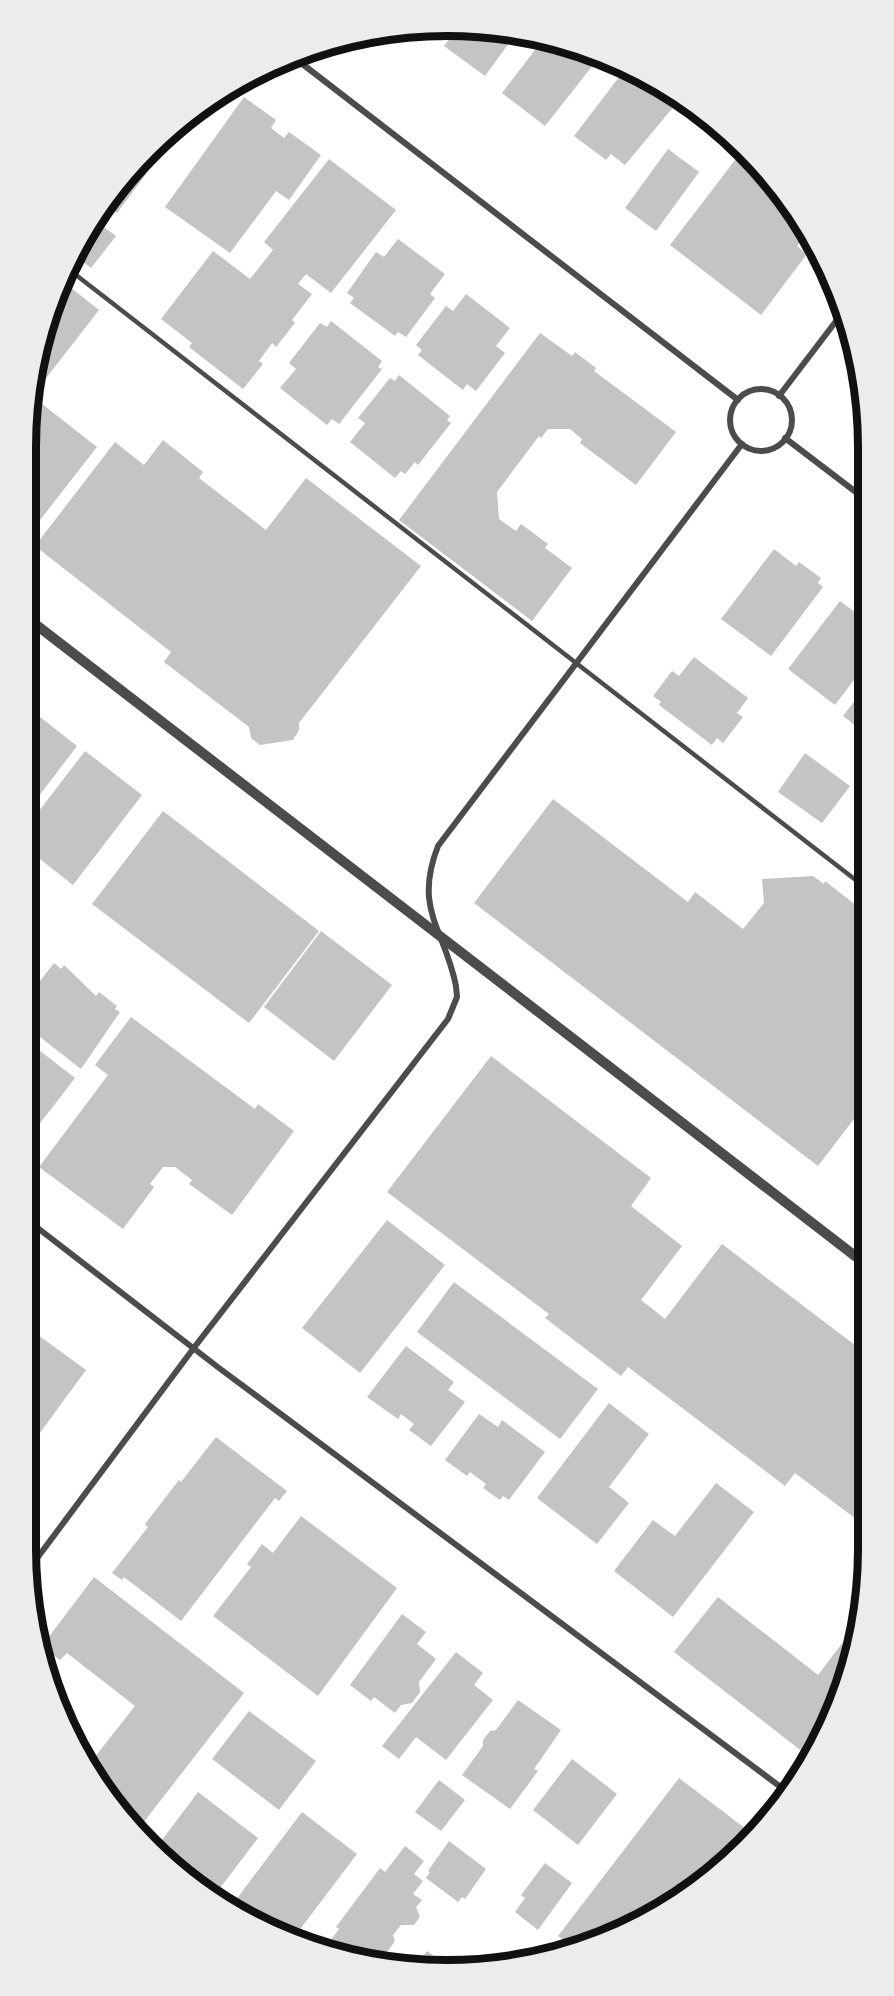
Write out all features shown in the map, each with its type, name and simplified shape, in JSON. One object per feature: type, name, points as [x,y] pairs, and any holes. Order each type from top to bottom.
[{"type":"street","points":[[301,63],[738,400]]},
{"type":"street","points":[[779,396],[837,319]]},
{"type":"street","points":[[765,389],[779,396],[791,416],[785,438],[768,450],[758,451],[742,444],[731,429],[730,418],[738,400],[755,390],[765,389]]},
{"type":"street","points":[[785,438],[858,494]]},
{"type":"street","points":[[36,1559],[193,1349],[448,1019],[457,997],[456,986],[429,905],[429,878],[438,846],[742,444]]},
{"type":"street","points":[[36,625],[346,862],[438,937],[858,1258]]},
{"type":"street","points":[[36,1227],[193,1349],[781,1788]]},
{"type":"lane","points":[[74,274],[858,882]]},
{"type":"building","points":[[451,36],[510,41],[485,76],[444,46]]},
{"type":"building","points":[[538,46],[594,64],[545,126],[502,93]]},
{"type":"building","points":[[621,74],[675,105],[625,165],[611,154],[606,160],[574,136]]},
{"type":"building","points":[[244,97],[276,120],[271,128],[284,138],[289,132],[321,155],[289,200],[276,191],[230,253],[165,207]]},
{"type":"building","points":[[668,149],[699,172],[656,231],[625,208]]},
{"type":"building","points":[[738,156],[789,219],[801,240],[797,246],[807,254],[761,315],[670,245]]},
{"type":"building","points":[[329,159],[396,210],[331,293],[306,274],[298,284],[312,294],[292,320],[295,323],[276,347],[272,343],[259,361],[263,364],[243,389],[189,347],[192,343],[161,319],[213,251],[250,279],[273,250],[264,242]]},
{"type":"building","points":[[142,171],[146,174],[117,213],[112,209]]},
{"type":"building","points":[[101,225],[116,236],[91,268],[81,260]]},
{"type":"building","points":[[398,239],[445,274],[430,294],[435,298],[406,337],[398,332],[395,336],[350,303],[354,298],[347,293],[376,252],[384,257]]},
{"type":"building","points":[[69,286],[99,310],[41,384],[50,341]]},
{"type":"building","points":[[466,294],[510,328],[496,346],[505,353],[476,391],[467,384],[463,390],[418,355],[422,350],[416,345],[446,306],[453,311]]},
{"type":"building","points":[[331,321],[382,361],[378,367],[382,369],[339,424],[332,419],[327,425],[280,388],[296,369],[289,363],[320,323],[327,327]]},
{"type":"building","points":[[540,333],[572,356],[575,352],[596,368],[594,371],[676,432],[636,485],[580,443],[582,439],[570,429],[548,429],[541,438],[539,436],[497,492],[499,519],[516,531],[521,524],[548,544],[545,548],[572,568],[532,621],[399,520]]},
{"type":"building","points":[[399,375],[450,416],[447,420],[451,423],[418,465],[415,462],[405,474],[401,471],[395,478],[350,442],[365,423],[358,418],[390,378],[395,381]]},
{"type":"building","points":[[39,402],[97,447],[40,520],[36,517],[36,447]]},
{"type":"building","points":[[163,440],[203,472],[199,478],[266,530],[306,478],[421,566],[299,723],[299,730],[293,740],[260,745],[251,738],[249,727],[164,662],[171,652],[36,547],[115,442],[144,465]]},
{"type":"building","points":[[774,549],[796,566],[799,562],[821,578],[818,583],[823,587],[771,656],[721,619]]},
{"type":"building","points":[[840,601],[858,614],[858,675],[835,705],[788,669]]},
{"type":"building","points":[[694,657],[748,698],[737,713],[743,717],[723,743],[717,738],[712,745],[659,705],[661,702],[653,696],[672,671],[679,676]]},
{"type":"building","points":[[858,696],[858,728],[843,716]]},
{"type":"building","points":[[36,714],[77,746],[36,800]]},
{"type":"building","points":[[85,751],[142,795],[73,885],[36,856],[36,815]]},
{"type":"building","points":[[805,753],[850,786],[822,823],[778,792]]},
{"type":"building","points":[[553,799],[688,902],[695,892],[743,929],[764,903],[762,879],[813,876],[824,884],[825,881],[858,907],[858,1114],[818,1166],[474,903]]},
{"type":"building","points":[[163,811],[319,931],[249,1023],[92,904]]},
{"type":"building","points":[[321,931],[392,985],[334,1061],[264,1007]]},
{"type":"building","points":[[54,963],[61,969],[64,965],[96,996],[99,992],[117,1006],[115,1009],[120,1012],[81,1069],[36,1034],[36,986]]},
{"type":"building","points":[[131,1017],[255,1109],[258,1104],[294,1131],[232,1215],[189,1184],[192,1180],[175,1167],[163,1167],[150,1184],[154,1187],[123,1229],[39,1167],[108,1075],[95,1065]]},
{"type":"building","points":[[36,1048],[75,1078],[36,1129]]},
{"type":"building","points":[[491,1056],[651,1178],[631,1206],[682,1246],[641,1300],[665,1319],[722,1244],[858,1347],[858,1520],[795,1473],[785,1486],[628,1367],[621,1376],[545,1318],[549,1314],[387,1192]]},
{"type":"building","points":[[387,1220],[445,1265],[360,1373],[302,1328]]},
{"type":"building","points":[[454,1282],[598,1389],[560,1439],[417,1332]]},
{"type":"building","points":[[36,1333],[86,1370],[36,1438]]},
{"type":"building","points":[[406,1346],[454,1382],[448,1390],[465,1402],[431,1446],[409,1430],[414,1424],[401,1414],[398,1419],[367,1397]]},
{"type":"building","points":[[609,1403],[649,1434],[609,1487],[629,1503],[597,1544],[537,1498]]},
{"type":"building","points":[[479,1414],[498,1427],[502,1420],[545,1452],[509,1500],[503,1496],[500,1500],[483,1488],[486,1484],[470,1472],[467,1476],[445,1460]]},
{"type":"building","points":[[216,1437],[287,1491],[279,1501],[275,1498],[181,1621],[124,1577],[122,1580],[112,1573],[148,1527],[145,1524]]},
{"type":"building","points":[[716,1483],[754,1512],[673,1617],[614,1571],[653,1520],[675,1536]]},
{"type":"building","points":[[301,1516],[397,1588],[318,1696],[213,1616],[251,1567],[247,1564],[262,1544],[273,1553]]},
{"type":"building","points":[[94,1577],[244,1693],[142,1824],[121,1799],[94,1758],[135,1706],[67,1653],[60,1660],[49,1652],[47,1640]]},
{"type":"building","points":[[718,1597],[818,1675],[843,1642],[846,1645],[827,1706],[804,1753],[674,1652]]},
{"type":"building","points":[[402,1614],[426,1632],[417,1644],[436,1659],[419,1682],[420,1692],[412,1703],[401,1705],[395,1713],[374,1697],[371,1701],[350,1685]]},
{"type":"building","points":[[456,1652],[483,1673],[474,1685],[493,1700],[446,1760],[416,1737],[399,1759],[382,1746]]},
{"type":"building","points":[[518,1700],[561,1730],[534,1769],[538,1771],[510,1809],[462,1775],[483,1746],[483,1740],[490,1731],[496,1730]]},
{"type":"building","points":[[249,1711],[316,1761],[279,1810],[212,1759]]},
{"type":"building","points":[[572,1759],[617,1794],[578,1845],[533,1810]]},
{"type":"building","points":[[679,1778],[747,1830],[697,1875],[629,1918],[566,1942],[558,1936]]},
{"type":"building","points":[[439,1780],[465,1800],[441,1831],[415,1812]]},
{"type":"building","points":[[198,1792],[258,1838],[218,1890],[160,1843]]},
{"type":"building","points":[[302,1812],[357,1854],[298,1932],[265,1918],[235,1901]]},
{"type":"building","points":[[449,1841],[486,1869],[465,1899],[462,1897],[458,1902],[426,1878],[430,1872],[428,1871]]},
{"type":"building","points":[[405,1846],[424,1861],[414,1874],[423,1881],[413,1894],[422,1900],[416,1907],[420,1917],[414,1925],[401,1925],[393,1935],[395,1941],[385,1955],[333,1944],[330,1941],[339,1929],[336,1927],[380,1868],[385,1872]]},
{"type":"building","points":[[545,1863],[572,1883],[538,1930],[515,1912],[525,1898],[521,1895]]},
{"type":"building","points":[[427,1951],[439,1960],[421,1959]]}]
